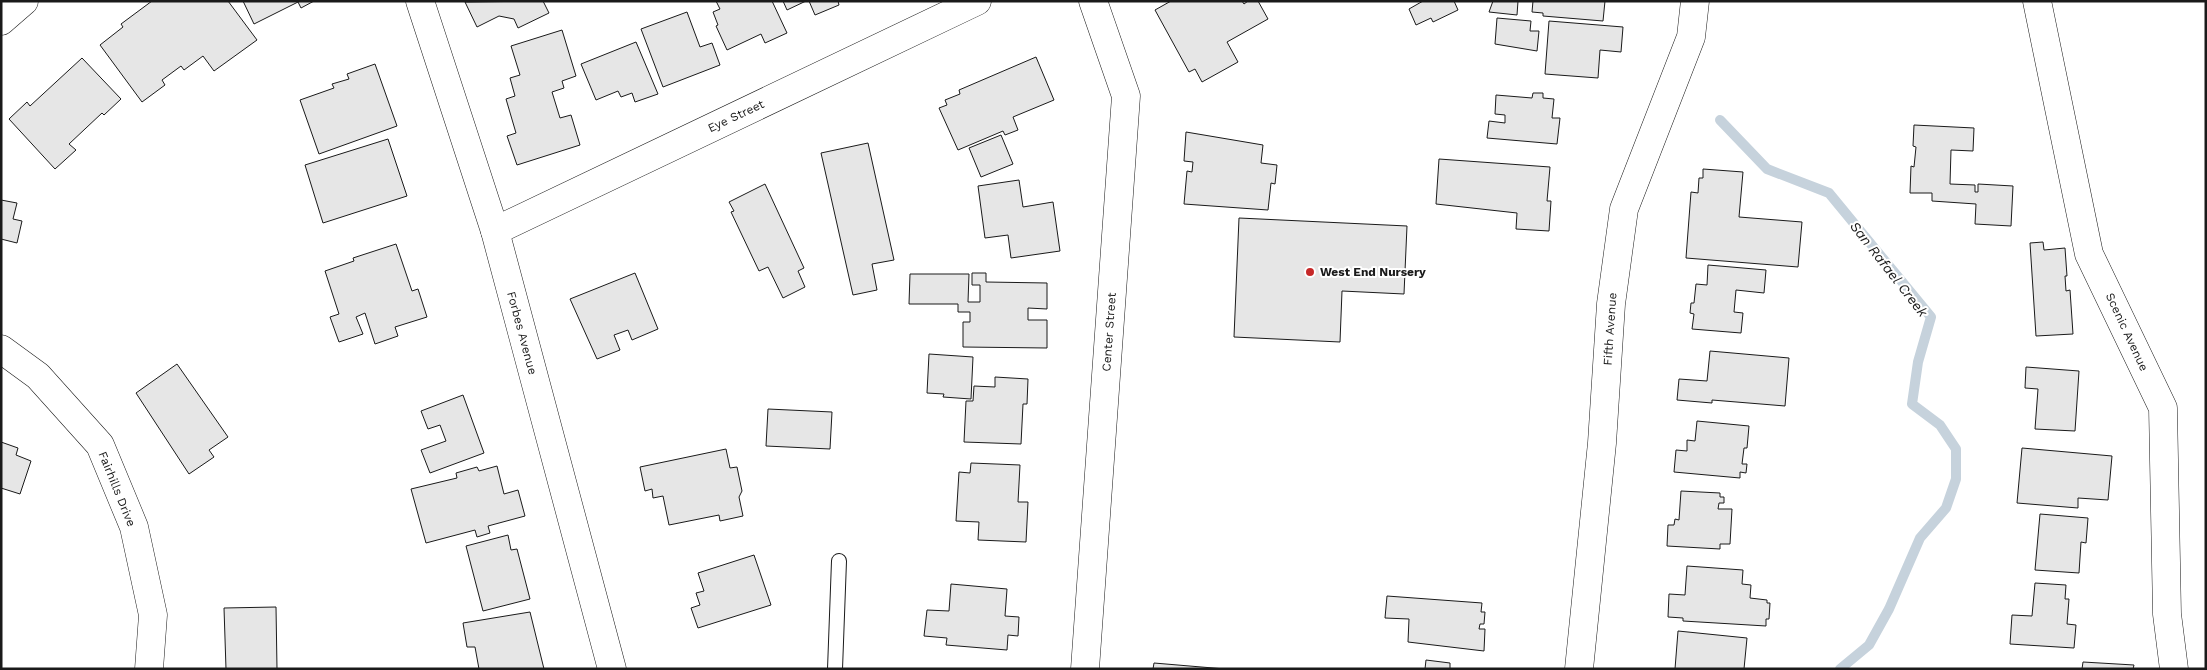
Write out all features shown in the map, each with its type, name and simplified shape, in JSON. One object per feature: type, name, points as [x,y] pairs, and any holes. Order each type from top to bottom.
[{"type":"street","points":[[1,21],[24,1]]},
{"type":"street","name":"Forbes Avenue","points":[[420,1],[494,231],[612,669]]},
{"type":"street","name":"Eye Street","points":[[494,231],[977,1]]},
{"type":"street","name":"Center Street","points":[[1085,669],[1126,96],[1093,1]]},
{"type":"street","name":"Fifth Avenue","points":[[1580,669],[1602,443],[1611,304],[1624,208],[1691,37],[1695,1]]},
{"type":"street","name":"Scenic Avenue","points":[[2037,1],[2089,254],[2163,408],[2167,614],[2174,669]]},
{"type":"street","name":"Fairhills Drive","points":[[1,349],[38,376],[100,445],[134,527],[153,615],[149,669]]},
{"type":"lane","points":[[835,669],[839,561]]},
{"type":"building","points":[[152,1],[228,1],[257,40],[214,71],[203,56],[184,70],[181,66],[162,80],[165,85],[142,102],[100,45],[123,27],[121,24]]},
{"type":"building","points":[[243,1],[314,1],[301,8],[298,2],[254,24]]},
{"type":"building","points":[[543,1],[549,13],[518,28],[514,19],[499,16],[477,27],[465,2]]},
{"type":"building","points":[[716,1],[772,1],[787,33],[765,43],[761,34],[727,50],[716,26],[718,25],[713,12],[720,9]]},
{"type":"building","points":[[783,1],[806,1],[787,10]]},
{"type":"building","points":[[809,1],[838,1],[839,5],[815,15]]},
{"type":"building","points":[[1171,1],[1242,1],[1244,4],[1248,1],[1258,1],[1268,19],[1227,42],[1238,62],[1202,82],[1195,69],[1189,72],[1155,10]]},
{"type":"building","points":[[1423,1],[1454,1],[1458,10],[1433,22],[1431,18],[1416,25],[1409,9]]},
{"type":"building","points":[[1493,1],[1518,1],[1517,15],[1489,12]]},
{"type":"building","points":[[1533,1],[1605,1],[1603,21],[1543,16],[1543,13],[1532,12]]},
{"type":"building","points":[[687,12],[700,47],[712,43],[720,65],[663,87],[641,29]]},
{"type":"building","points":[[1497,18],[1531,21],[1530,31],[1539,31],[1537,51],[1495,44]]},
{"type":"building","points":[[1549,21],[1623,27],[1621,52],[1600,50],[1598,78],[1545,74]]},
{"type":"building","points":[[562,30],[576,76],[562,81],[564,88],[552,92],[560,118],[571,115],[580,145],[517,165],[507,136],[516,133],[506,99],[515,96],[510,78],[520,75],[511,46]]},
{"type":"building","points":[[636,42],[658,94],[635,102],[632,93],[621,97],[618,91],[596,100],[581,64]]},
{"type":"building","points":[[1036,57],[1054,100],[1013,117],[1018,130],[1005,135],[1003,131],[958,150],[939,108],[947,105],[945,100],[960,94],[959,90]]},
{"type":"building","points":[[82,58],[121,99],[104,115],[102,113],[69,144],[76,150],[55,169],[9,119],[27,102],[30,106]]},
{"type":"building","points":[[375,64],[397,126],[319,154],[300,100],[334,88],[332,84],[349,79],[347,74]]},
{"type":"building","points":[[1533,93],[1543,93],[1543,98],[1554,99],[1552,118],[1560,118],[1557,144],[1487,138],[1489,121],[1505,123],[1505,115],[1495,114],[1496,95],[1532,98]]},
{"type":"building","points":[[1914,125],[1974,128],[1973,151],[1951,150],[1950,184],[1975,185],[1975,192],[1978,192],[1978,184],[2013,186],[2011,226],[1975,224],[1976,204],[1932,201],[1932,193],[1910,193],[1911,166],[1914,167],[1916,147],[1913,146]]},
{"type":"building","points":[[1186,132],[1263,145],[1261,163],[1277,165],[1275,184],[1271,183],[1268,210],[1184,204],[1187,171],[1192,172],[1193,162],[1184,161]]},
{"type":"building","points":[[1001,135],[1013,164],[981,177],[969,148]]},
{"type":"building","points":[[388,139],[407,196],[323,223],[305,165]]},
{"type":"building","points":[[868,143],[894,260],[872,264],[877,290],[853,295],[821,153]]},
{"type":"building","points":[[1439,159],[1550,167],[1547,201],[1551,201],[1549,231],[1516,229],[1517,213],[1436,204]]},
{"type":"building","points":[[1703,169],[1743,172],[1739,217],[1802,222],[1798,267],[1686,258],[1691,192],[1698,193],[1699,178],[1703,178]]},
{"type":"building","points":[[1019,180],[1023,207],[1053,202],[1060,251],[1011,258],[1008,235],[985,238],[978,186]]},
{"type":"building","points":[[765,184],[804,268],[798,271],[805,287],[783,298],[768,267],[759,271],[731,212],[734,211],[729,202]]},
{"type":"building","points":[[1,200],[17,203],[13,219],[22,221],[17,243],[1,239]]},
{"type":"building","points":[[1239,218],[1407,226],[1404,294],[1342,291],[1340,342],[1234,337]]},
{"type":"building","points":[[2043,242],[2044,250],[2065,248],[2066,291],[2070,290],[2073,334],[2036,336],[2030,243]]},
{"type":"building","points":[[396,244],[412,291],[418,289],[427,317],[395,327],[398,336],[375,344],[365,313],[356,317],[363,334],[339,342],[330,317],[339,314],[325,271],[354,261],[353,258]]},
{"type":"building","points":[[1708,265],[1766,270],[1764,293],[1736,290],[1734,312],[1743,313],[1741,333],[1692,329],[1694,314],[1690,313],[1691,303],[1694,303],[1696,284],[1707,285]]},
{"type":"building","points":[[635,273],[658,329],[632,340],[628,330],[614,335],[620,350],[597,359],[570,299]]},
{"type":"building","points":[[972,273],[986,273],[986,282],[1047,283],[1047,309],[1028,308],[1028,320],[1047,320],[1047,348],[963,347],[963,322],[970,322],[970,312],[958,312],[958,304],[909,304],[910,274],[969,274],[968,302],[980,302],[980,285],[972,285]]},
{"type":"building","points":[[1710,351],[1789,358],[1785,406],[1712,400],[1712,403],[1677,400],[1679,379],[1707,381]]},
{"type":"building","points":[[929,354],[973,357],[971,399],[943,397],[944,394],[927,393]]},
{"type":"building","points":[[177,364],[228,437],[209,450],[214,457],[189,474],[136,393]]},
{"type":"building","points":[[2026,367],[2079,371],[2075,431],[2035,429],[2038,389],[2025,388]]},
{"type":"building","points":[[995,377],[1028,379],[1027,404],[1023,404],[1021,444],[964,442],[966,401],[973,401],[974,386],[995,387]]},
{"type":"building","points":[[463,395],[484,453],[430,473],[421,450],[446,441],[440,425],[428,429],[421,411]]},
{"type":"building","points":[[768,409],[832,412],[830,449],[766,446]]},
{"type":"building","points":[[1697,421],[1749,426],[1747,448],[1744,448],[1742,464],[1747,464],[1746,473],[1740,472],[1740,478],[1674,472],[1676,450],[1687,451],[1687,440],[1695,441]]},
{"type":"building","points":[[1,442],[18,448],[16,455],[31,461],[20,494],[1,488]]},
{"type":"building","points":[[2022,448],[2112,456],[2108,500],[2078,498],[2078,508],[2017,503]]},
{"type":"building","points":[[726,449],[730,468],[737,467],[742,491],[739,497],[743,516],[720,521],[719,515],[669,525],[663,496],[653,498],[652,489],[645,491],[640,467]]},
{"type":"building","points":[[971,463],[1020,465],[1018,502],[1028,502],[1026,542],[978,540],[979,522],[956,521],[959,472],[970,473]]},
{"type":"building","points":[[497,466],[504,494],[518,490],[525,516],[488,526],[490,533],[477,537],[475,530],[426,543],[411,489],[457,478],[456,473],[477,467],[479,471]]},
{"type":"building","points":[[1681,491],[1720,493],[1720,497],[1724,497],[1724,503],[1719,503],[1718,509],[1732,509],[1730,544],[1720,544],[1720,549],[1667,546],[1668,525],[1674,525],[1675,519],[1679,520]]},
{"type":"building","points":[[2040,514],[2088,518],[2086,543],[2081,542],[2079,573],[2035,570]]},
{"type":"building","points":[[508,535],[511,550],[517,549],[530,599],[483,611],[466,546]]},
{"type":"building","points":[[754,555],[771,605],[698,628],[691,608],[700,605],[696,593],[704,591],[698,573]]},
{"type":"building","points":[[1687,566],[1743,570],[1742,584],[1751,585],[1750,598],[1767,600],[1767,603],[1770,603],[1769,619],[1766,619],[1766,626],[1683,621],[1683,618],[1668,617],[1669,594],[1685,595]]},
{"type":"building","points":[[2035,583],[2066,585],[2065,599],[2069,599],[2067,624],[2076,625],[2074,648],[2010,644],[2012,615],[2032,616]]},
{"type":"building","points":[[951,584],[1007,589],[1005,616],[1019,617],[1018,636],[1008,635],[1007,650],[946,645],[947,638],[924,636],[927,610],[949,611]]},
{"type":"building","points":[[1387,596],[1482,603],[1481,612],[1485,612],[1484,624],[1480,624],[1479,629],[1485,629],[1484,651],[1408,642],[1409,619],[1385,618]]},
{"type":"building","points":[[276,607],[277,669],[226,669],[224,608]]},
{"type":"building","points":[[530,612],[544,669],[479,669],[475,647],[467,647],[463,623]]},
{"type":"building","points":[[1678,631],[1747,638],[1744,669],[1675,669]]},
{"type":"building","points":[[1426,660],[1450,663],[1450,669],[1425,669]]},
{"type":"building","points":[[2083,662],[2134,665],[2133,669],[2082,669]]},
{"type":"building","points":[[1154,663],[1225,669],[1153,669]]},
{"type":"waterway","name":"San Rafael Creek","points":[[1720,120],[1767,169],[1829,193],[1931,317],[1918,362],[1912,404],[1940,425],[1956,449],[1956,479],[1946,508],[1920,538],[1889,609],[1869,645],[1840,669]]},
{"type":"place","name":"West End Nursery","points":[[1310,272]]}]
